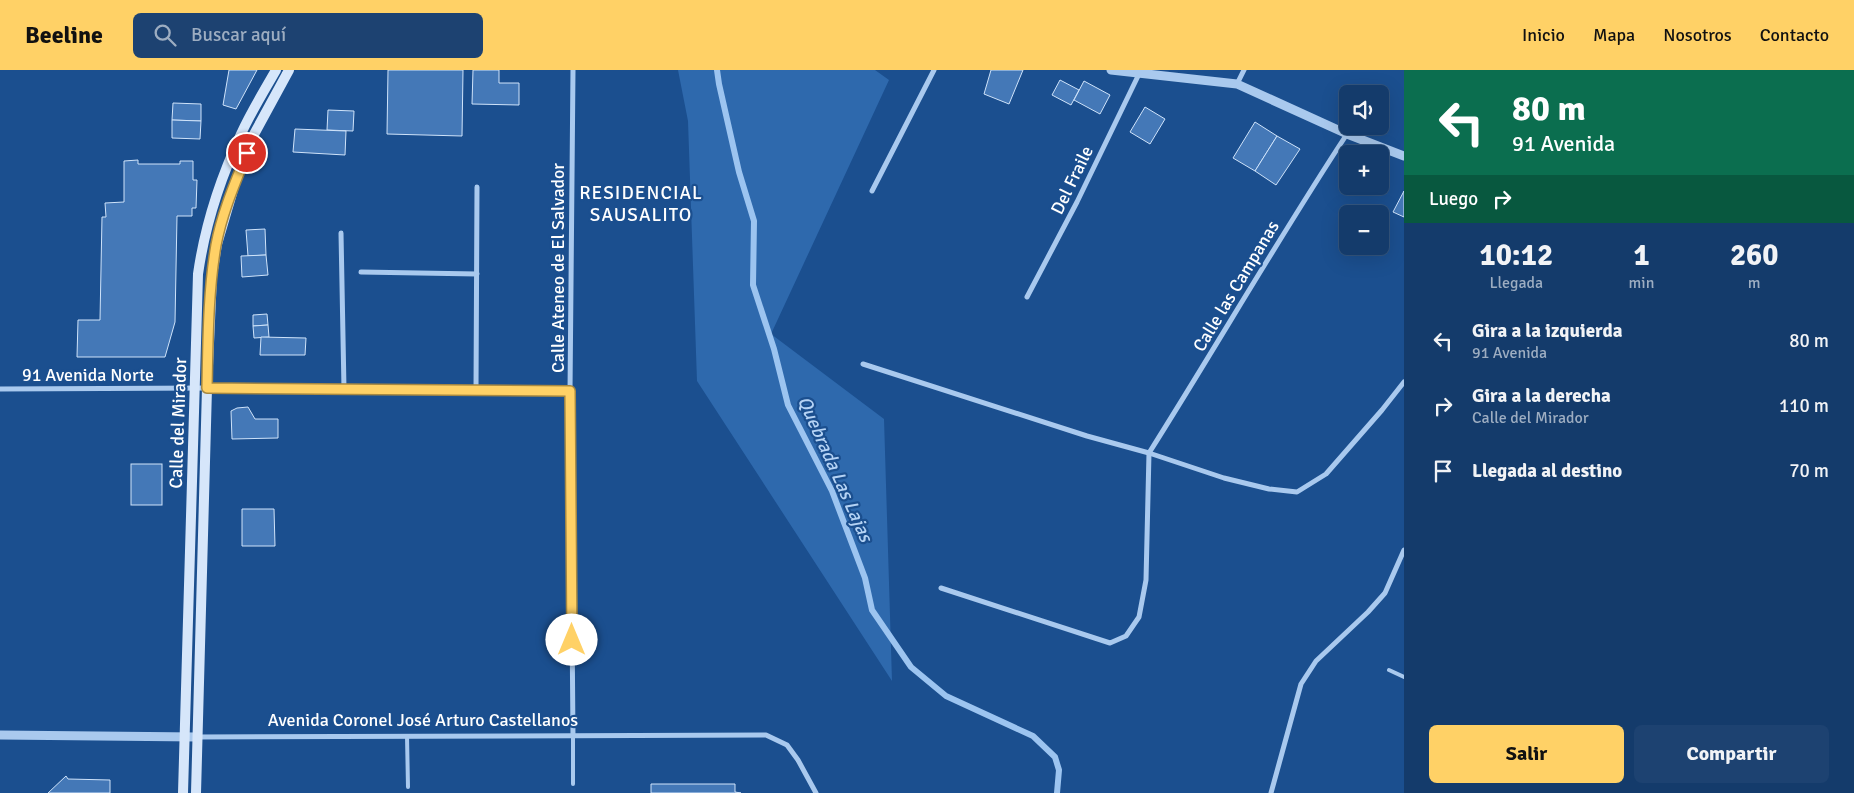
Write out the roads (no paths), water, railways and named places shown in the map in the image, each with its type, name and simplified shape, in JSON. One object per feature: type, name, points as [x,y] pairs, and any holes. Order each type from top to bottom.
[{"type":"main road","name":"Calle del Mirador","points":[[183,793],[198,274],[209,217],[223,175],[241,133],[276,70]]},
{"type":"main road","name":"Calle del Mirador","points":[[196,793],[207,388],[212,276],[217,244],[225,213],[252,138],[290,70]]},
{"type":"street","name":"Calle Ateneo de El Salvador","points":[[573,70],[570,391],[573,736]]},
{"type":"street","points":[[872,191],[934,70]]},
{"type":"street","points":[[1111,70],[1237,84],[1339,130]]},
{"type":"street","points":[[1237,84],[1244,70]]},
{"type":"street","name":"Del Fraile","points":[[1027,298],[1077,202],[1139,74]]},
{"type":"street","name":"Calle las Campanas","points":[[1149,453],[1205,366],[1313,186],[1346,135]]},
{"type":"street","points":[[1350,135],[1404,155]]},
{"type":"street","points":[[476,390],[477,187]]},
{"type":"street","points":[[340,233],[344,390]]},
{"type":"street","points":[[361,272],[477,274]]},
{"type":"street","points":[[863,364],[1224,478],[1269,489],[1297,492],[1326,474],[1404,382]]},
{"type":"street","name":"91 Avenida Norte","points":[[0,389],[207,388],[570,391]]},
{"type":"street","points":[[941,588],[1110,643],[1126,636],[1139,617],[1146,580],[1149,453]]},
{"type":"street","points":[[1272,793],[1301,684],[1316,661],[1368,612],[1385,593],[1404,550]]},
{"type":"street","name":"Avenida Coronel José Arturo Castellanos","points":[[0,735],[197,737],[766,735],[787,745],[798,760],[816,793]]},
{"type":"lane","points":[[1388,670],[1404,678]]},
{"type":"lane","points":[[407,736],[408,787]]},
{"type":"lane","points":[[573,736],[574,784]]},
{"type":"waterway","name":"Quebrada Las Lajas","points":[[717,70],[739,172],[754,221],[753,285],[774,349],[788,405],[832,491],[865,578],[872,610],[911,667],[946,696],[1033,736],[1055,757],[1059,770],[1057,793]]},
{"type":"district","name":"RESIDENCIAL SAUSALITO","points":[[641,204]]}]
